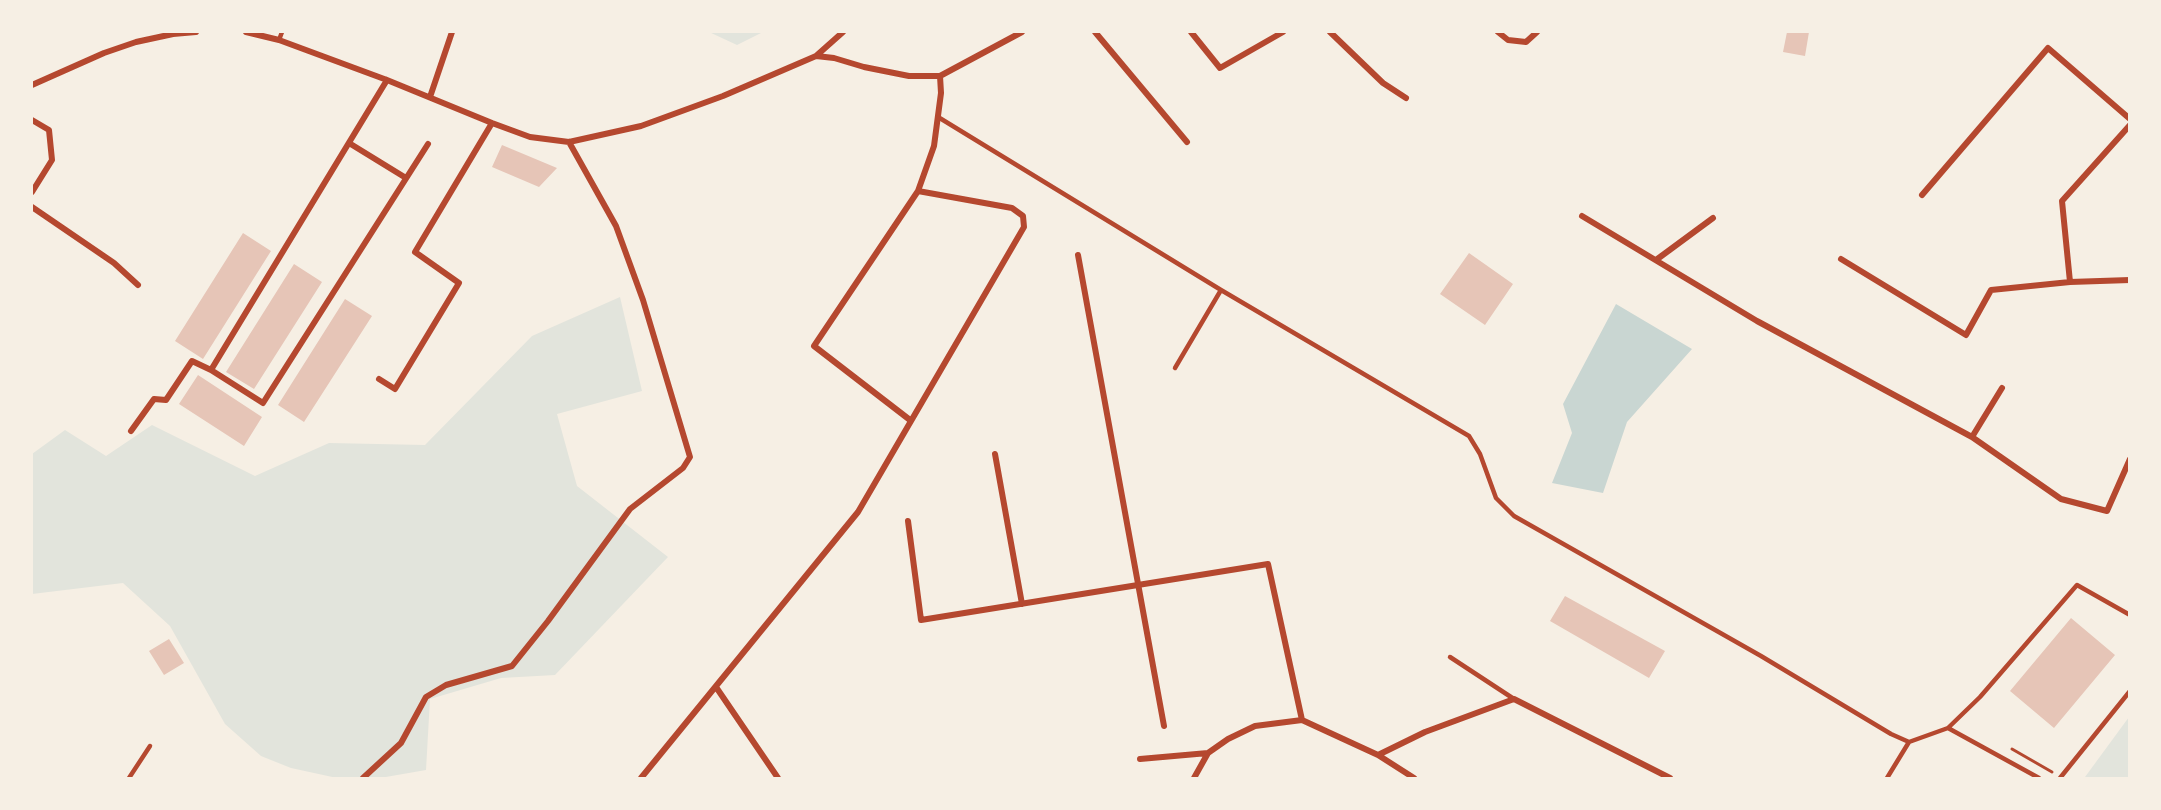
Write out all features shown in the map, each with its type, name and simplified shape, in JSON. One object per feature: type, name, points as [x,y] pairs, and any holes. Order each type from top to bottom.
[{"type":"street","points":[[32,85],[104,53],[136,42],[195,32]]},
{"type":"street","points":[[246,32],[279,40],[530,137],[569,142],[641,126],[723,96],[816,56],[843,32]]},
{"type":"street","points":[[430,97],[452,32]]},
{"type":"street","points":[[816,56],[834,58],[909,76],[940,76],[1022,32]]},
{"type":"street","points":[[1095,32],[1186,142]]},
{"type":"street","points":[[1191,32],[1220,68],[1283,32]]},
{"type":"street","points":[[1330,32],[1383,82],[1406,98]]},
{"type":"street","points":[[1498,32],[1508,40],[1526,42],[1537,32]]},
{"type":"street","points":[[1922,195],[2048,48],[2130,119]]},
{"type":"street","points":[[910,420],[814,346],[918,192],[934,146],[941,93],[940,76]]},
{"type":"street","points":[[212,370],[387,80]]},
{"type":"street","points":[[32,120],[49,130],[52,160],[32,192]]},
{"type":"street","points":[[379,379],[396,389],[459,283],[415,252],[492,123]]},
{"type":"street","points":[[2070,282],[2062,201],[2130,125]]},
{"type":"street","points":[[363,778],[401,743],[426,697],[446,685],[512,666],[630,509],[683,468],[690,457],[643,300],[616,226],[569,142]]},
{"type":"street","points":[[349,143],[406,178]]},
{"type":"street","points":[[131,431],[154,399],[166,400],[192,361],[212,370],[263,403],[428,144]]},
{"type":"street","points":[[641,778],[858,512],[1024,227],[1023,216],[1012,208],[918,192]]},
{"type":"street","points":[[32,207],[114,263],[138,285]]},
{"type":"street","points":[[1582,216],[1757,321],[1972,437],[2061,499],[2107,511],[2130,459]]},
{"type":"street","points":[[1656,260],[1713,218]]},
{"type":"street","points":[[1078,255],[1164,726]]},
{"type":"street","points":[[1841,260],[1966,335],[1991,290],[2070,282],[2130,280]]},
{"type":"street","points":[[1972,437],[2002,388]]},
{"type":"street","points":[[995,454],[1022,604]]},
{"type":"street","points":[[908,521],[921,620],[1268,564],[1302,720]]},
{"type":"street","points":[[716,687],[778,778]]},
{"type":"street","points":[[1378,755],[1425,732],[1514,699],[1670,778]]},
{"type":"street","points":[[1194,778],[1208,753],[1227,739],[1255,726],[1302,720],[1378,755],[1414,778]]},
{"type":"street","points":[[1140,759],[1208,753]]},
{"type":"lane","points":[[279,40],[282,32]]},
{"type":"lane","points":[[938,117],[1221,290],[1469,436],[1479,454],[1496,498],[1514,516],[1761,656],[1891,734],[1910,742]]},
{"type":"lane","points":[[1174,368],[1221,290]]},
{"type":"lane","points":[[1887,778],[1910,742],[1947,728],[1980,698],[2077,585],[2130,615]]},
{"type":"lane","points":[[1450,657],[1514,699]]},
{"type":"lane","points":[[2060,778],[2130,691]]},
{"type":"lane","points":[[1947,728],[2040,778]]},
{"type":"lane","points":[[129,778],[150,746]]},
{"type":"path","points":[[2012,749],[2060,778]]},
{"type":"shaded area","points":[[709,32],[763,32],[737,45]]},
{"type":"shaded area","points":[[620,297],[642,391],[557,414],[577,486],[668,557],[555,675],[501,678],[430,699],[426,770],[380,778],[337,778],[291,768],[261,756],[225,724],[170,626],[123,583],[32,594],[32,454],[65,430],[106,456],[152,425],[255,476],[329,443],[425,445],[532,336]]},
{"type":"shaded area","points":[[1616,304],[1692,349],[1627,422],[1603,493],[1552,483],[1572,433],[1563,404]]},
{"type":"shaded area","points":[[2129,717],[2129,778],[2085,777]]},
{"type":"building","points":[[1787,32],[1809,32],[1805,56],[1783,52]]},
{"type":"building","points":[[502,145],[557,168],[539,187],[492,167]]},
{"type":"building","points":[[243,233],[271,251],[203,359],[175,341]]},
{"type":"building","points":[[1469,253],[1513,284],[1485,325],[1440,294]]},
{"type":"building","points":[[294,264],[322,282],[254,389],[226,372]]},
{"type":"building","points":[[345,299],[372,316],[304,422],[278,405]]},
{"type":"building","points":[[198,375],[262,417],[244,446],[179,404]]},
{"type":"building","points":[[1565,596],[1665,651],[1649,678],[1550,621]]},
{"type":"building","points":[[2071,618],[2115,655],[2054,728],[2010,691]]},
{"type":"building","points":[[169,639],[184,663],[164,675],[149,651]]}]
